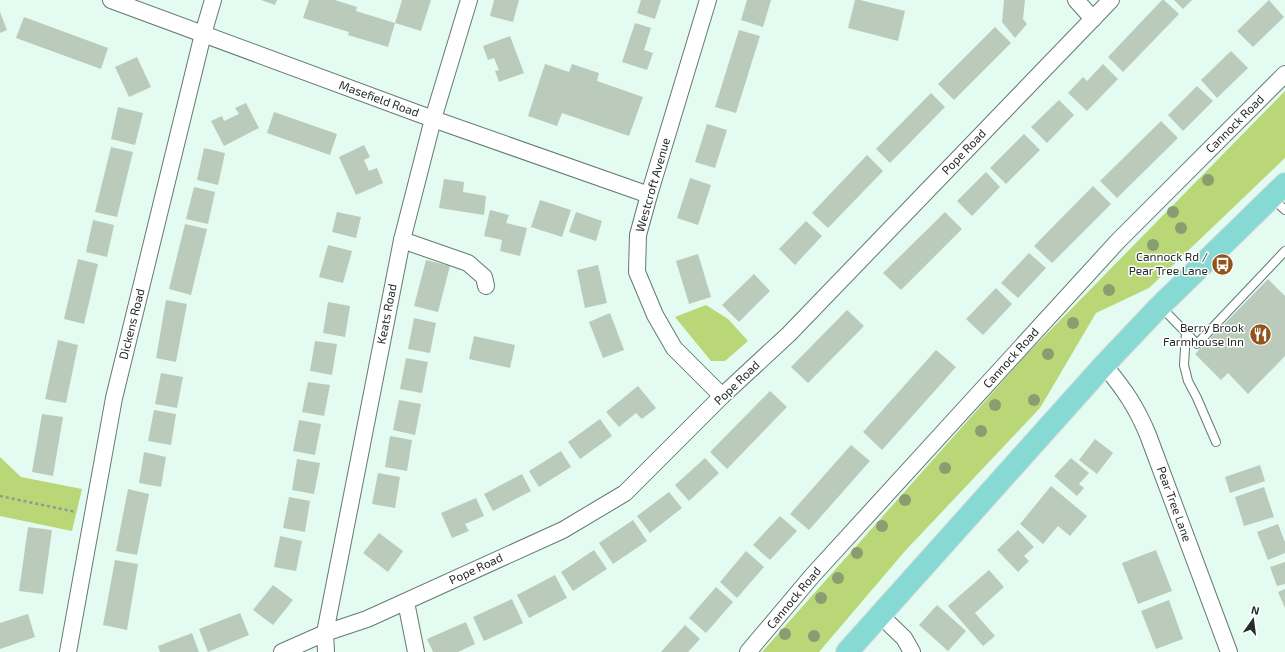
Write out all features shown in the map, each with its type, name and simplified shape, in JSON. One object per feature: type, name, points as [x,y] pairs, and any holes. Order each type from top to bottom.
[{"type":"highway","points":[[847,652],[1104,365],[1160,306],[1281,197]]},
{"type":"street","name":"Masefield Road","points":[[111,0],[434,119],[649,195]]},
{"type":"street","name":"Dickens Road","points":[[68,652],[114,398],[203,34],[213,0]]},
{"type":"street","name":"Keats Road","points":[[326,652],[325,633],[402,240],[434,119],[469,0]]},
{"type":"street","name":"Westcroft Avenue","points":[[708,0],[638,235],[637,272],[654,315],[674,348],[722,396]]},
{"type":"street","points":[[1076,0],[1092,19]]},
{"type":"street","name":"Pope Road","points":[[282,652],[325,633],[367,619],[563,530],[625,493],[722,396],[789,334],[1111,0]]},
{"type":"street","name":"Cannock Road","points":[[748,652],[812,576],[1118,241],[1285,74]]},
{"type":"street","points":[[402,240],[468,263],[484,277],[486,286]]},
{"type":"street","name":"Pear Tree Lane","points":[[1104,365],[1123,388],[1138,412],[1146,429],[1229,652]]},
{"type":"street","points":[[406,602],[416,652]]},
{"type":"street","points":[[880,615],[904,638],[912,652]]},
{"type":"lane","points":[[1160,306],[1197,344],[1285,251]]},
{"type":"lane","points":[[1186,332],[1184,365],[1188,380],[1216,442]]},
{"type":"path","points":[[0,496],[93,515]]},
{"type":"green space","points":[[1285,91],[1285,158],[1149,288],[1096,313],[1040,408],[905,551],[819,652],[762,652],[1027,354]]},
{"type":"green space","points":[[706,305],[728,319],[748,341],[725,361],[711,361],[675,317]]},
{"type":"green space","points":[[0,457],[21,477],[82,489],[72,531],[0,516]]},
{"type":"building","points":[[261,0],[277,0],[275,5]]},
{"type":"building","points":[[309,0],[335,0],[357,7],[356,11],[395,23],[388,47],[348,35],[349,32],[303,18]]},
{"type":"building","points":[[402,0],[431,0],[421,31],[395,23]]},
{"type":"building","points":[[494,0],[519,0],[513,22],[490,16]]},
{"type":"building","points":[[641,0],[661,0],[655,19],[637,13]]},
{"type":"building","points":[[747,0],[771,0],[763,27],[741,20]]},
{"type":"building","points":[[855,0],[905,11],[898,41],[848,28]]},
{"type":"building","points":[[1004,0],[1025,0],[1023,19],[1027,24],[1015,38],[1002,22]]},
{"type":"building","points":[[1162,0],[1164,0],[1179,14],[1123,72],[1108,57]]},
{"type":"building","points":[[1174,0],[1192,0],[1183,9]]},
{"type":"building","points":[[1269,0],[1284,17],[1253,47],[1237,31]]},
{"type":"building","points":[[0,12],[7,30],[0,33]]},
{"type":"building","points":[[24,17],[108,48],[101,69],[16,38]]},
{"type":"building","points":[[635,23],[651,28],[644,50],[653,53],[647,70],[622,62]]},
{"type":"building","points":[[995,27],[1011,43],[954,100],[938,84]]},
{"type":"building","points":[[739,30],[760,36],[736,113],[715,107]]},
{"type":"building","points":[[510,36],[524,73],[499,82],[495,71],[499,70],[494,58],[488,60],[483,46]]},
{"type":"building","points":[[1231,51],[1248,68],[1217,98],[1201,80]]},
{"type":"building","points":[[137,57],[151,87],[129,97],[115,67]]},
{"type":"building","points":[[545,64],[569,72],[572,64],[599,73],[597,81],[643,97],[629,136],[562,113],[557,126],[528,116]]},
{"type":"building","points":[[1103,64],[1118,79],[1087,111],[1068,93],[1083,77],[1087,81]]},
{"type":"building","points":[[1197,86],[1213,101],[1183,131],[1168,115]]},
{"type":"building","points":[[931,93],[945,107],[890,163],[876,149]]},
{"type":"building","points":[[1059,100],[1074,115],[1047,143],[1031,127]]},
{"type":"building","points":[[246,103],[259,128],[224,146],[211,121],[222,116],[224,121],[239,114],[235,108]]},
{"type":"building","points":[[118,107],[143,113],[135,145],[111,139]]},
{"type":"building","points":[[274,112],[337,134],[330,155],[267,133]]},
{"type":"building","points":[[1161,121],[1178,138],[1117,198],[1100,181]]},
{"type":"building","points":[[707,124],[727,130],[715,168],[695,162]]},
{"type":"building","points":[[1024,134],[1040,150],[1006,184],[990,168]]},
{"type":"building","points":[[364,145],[370,157],[364,160],[369,171],[377,168],[383,183],[356,195],[339,157]]},
{"type":"building","points":[[111,147],[133,152],[117,217],[95,212]]},
{"type":"building","points":[[204,148],[225,153],[218,185],[197,180]]},
{"type":"building","points":[[867,155],[883,171],[828,228],[812,213]]},
{"type":"building","points":[[986,172],[1000,187],[972,216],[957,201]]},
{"type":"building","points":[[690,178],[711,185],[698,225],[677,218]]},
{"type":"building","points":[[444,179],[464,182],[463,192],[486,196],[484,215],[439,208]]},
{"type":"building","points":[[1093,186],[1111,204],[1052,263],[1034,246]]},
{"type":"building","points":[[194,187],[215,192],[208,224],[186,219]]},
{"type":"building","points":[[540,200],[571,210],[562,237],[531,227]]},
{"type":"building","points":[[490,210],[509,215],[506,223],[527,228],[520,256],[500,251],[502,240],[484,236]]},
{"type":"building","points":[[337,212],[361,217],[356,238],[332,232]]},
{"type":"building","points":[[576,212],[602,221],[596,241],[569,232]]},
{"type":"building","points":[[945,212],[962,229],[901,290],[883,273]]},
{"type":"building","points":[[93,220],[114,225],[107,257],[86,252]]},
{"type":"building","points":[[806,221],[822,236],[795,265],[779,249]]},
{"type":"building","points":[[185,224],[207,229],[191,295],[169,289]]},
{"type":"building","points":[[328,245],[352,251],[343,283],[319,277]]},
{"type":"building","points":[[1029,253],[1046,268],[1018,298],[1001,283]]},
{"type":"building","points":[[698,254],[711,297],[689,304],[676,261]]},
{"type":"building","points":[[78,259],[98,264],[84,324],[64,319]]},
{"type":"building","points":[[426,260],[450,266],[438,312],[414,306]]},
{"type":"building","points":[[598,265],[607,303],[585,308],[577,270]]},
{"type":"building","points":[[754,274],[770,291],[739,322],[722,305]]},
{"type":"building","points":[[1268,279],[1285,296],[1285,356],[1248,394],[1228,373],[1221,380],[1195,354]]},
{"type":"building","points":[[996,288],[1012,304],[983,335],[966,319]]},
{"type":"building","points":[[166,300],[187,304],[176,362],[156,358]]},
{"type":"building","points":[[328,302],[350,306],[345,337],[323,333]]},
{"type":"building","points":[[847,310],[864,326],[808,383],[791,367]]},
{"type":"building","points":[[610,313],[624,350],[603,358],[589,322]]},
{"type":"building","points":[[414,318],[436,323],[430,353],[408,349]]},
{"type":"building","points":[[474,336],[515,345],[510,368],[469,359]]},
{"type":"building","points":[[58,340],[78,345],[66,403],[45,399]]},
{"type":"building","points":[[315,341],[337,344],[332,375],[310,371]]},
{"type":"building","points":[[936,350],[956,367],[882,450],[863,432]]},
{"type":"building","points":[[406,358],[428,362],[422,393],[400,389]]},
{"type":"building","points":[[161,373],[183,377],[177,408],[155,404]]},
{"type":"building","points":[[308,382],[330,385],[324,416],[302,412]]},
{"type":"building","points":[[638,386],[656,408],[642,419],[636,413],[619,427],[606,412]]},
{"type":"building","points":[[770,391],[787,407],[727,469],[710,452]]},
{"type":"building","points":[[399,400],[421,404],[415,435],[393,430]]},
{"type":"building","points":[[154,410],[176,414],[171,445],[148,441]]},
{"type":"building","points":[[42,414],[63,417],[53,476],[32,472]]},
{"type":"building","points":[[600,419],[612,436],[580,459],[568,442]]},
{"type":"building","points":[[299,420],[321,424],[315,455],[293,451]]},
{"type":"building","points":[[390,436],[412,440],[407,471],[385,467]]},
{"type":"building","points":[[1095,439],[1113,453],[1097,474],[1079,460]]},
{"type":"building","points":[[851,445],[870,461],[809,530],[790,514]]},
{"type":"building","points":[[561,451],[571,467],[539,487],[529,471]]},
{"type":"building","points":[[144,452],[166,457],[161,487],[139,483]]},
{"type":"building","points":[[705,458],[719,473],[689,501],[675,485]]},
{"type":"building","points":[[1071,458],[1089,473],[1079,484],[1084,488],[1077,496],[1054,476]]},
{"type":"building","points":[[297,459],[320,463],[314,494],[292,490]]},
{"type":"building","points":[[1260,465],[1265,481],[1230,493],[1225,477]]},
{"type":"building","points":[[378,473],[400,477],[395,508],[372,504]]},
{"type":"building","points":[[522,474],[531,491],[493,511],[484,494]]},
{"type":"building","points":[[1051,486],[1087,516],[1070,536],[1058,526],[1043,544],[1020,524]]},
{"type":"building","points":[[1264,487],[1274,517],[1244,526],[1235,497]]},
{"type":"building","points":[[128,489],[149,494],[137,555],[116,551]]},
{"type":"building","points":[[669,492],[682,508],[650,533],[637,516]]},
{"type":"building","points":[[289,497],[310,501],[305,532],[283,528]]},
{"type":"building","points":[[476,498],[484,516],[465,524],[469,531],[452,538],[441,513]]},
{"type":"building","points":[[780,516],[797,531],[770,560],[753,545]]},
{"type":"building","points":[[633,520],[647,541],[613,564],[599,543]]},
{"type":"building","points":[[1278,524],[1285,542],[1285,553],[1268,560],[1257,532]]},
{"type":"building","points":[[28,527],[52,530],[43,594],[19,591]]},
{"type":"building","points":[[1018,530],[1034,547],[1024,556],[1029,561],[1018,572],[997,550]]},
{"type":"building","points":[[379,533],[403,551],[388,572],[363,553]]},
{"type":"building","points":[[280,536],[302,541],[296,571],[274,567]]},
{"type":"building","points":[[594,550],[607,569],[573,591],[561,572]]},
{"type":"building","points":[[1156,550],[1172,591],[1138,604],[1122,563]]},
{"type":"building","points":[[746,551],[764,567],[737,598],[720,582]]},
{"type":"building","points":[[115,560],[138,564],[127,630],[103,625]]},
{"type":"building","points":[[1285,562],[1285,584],[1277,586],[1270,567]]},
{"type":"building","points":[[989,570],[1004,587],[975,613],[995,636],[983,646],[948,606]]},
{"type":"building","points":[[555,575],[567,598],[529,618],[517,595]]},
{"type":"building","points":[[273,585],[293,600],[273,625],[253,610]]},
{"type":"building","points":[[716,587],[733,602],[706,633],[689,618]]},
{"type":"building","points":[[1285,589],[1285,608],[1278,592]]},
{"type":"building","points":[[512,599],[523,623],[484,641],[473,617]]},
{"type":"building","points":[[1169,600],[1183,639],[1156,649],[1141,611]]},
{"type":"building","points":[[937,605],[966,631],[948,651],[919,625]]},
{"type":"building","points":[[240,613],[249,635],[208,652],[199,629]]},
{"type":"building","points":[[28,614],[35,637],[0,649],[0,623]]},
{"type":"building","points":[[466,622],[475,644],[458,652],[433,652],[427,639]]},
{"type":"building","points":[[685,625],[700,639],[688,652],[661,652]]},
{"type":"building","points":[[192,633],[199,652],[160,652],[158,646]]},
{"type":"place","name":"Cannock Rd / Pear Tree Lane","points":[[1223,264]]},
{"type":"place","name":"Berry Brook Farmhouse Inn","points":[[1260,335]]}]
